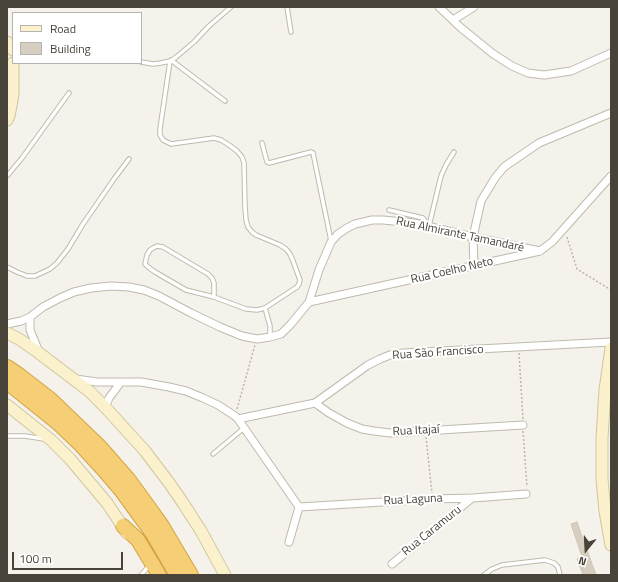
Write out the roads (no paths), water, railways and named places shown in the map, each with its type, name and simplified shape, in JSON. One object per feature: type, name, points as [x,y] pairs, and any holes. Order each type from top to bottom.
[{"type":"highway","points":[[7,367],[50,400],[100,447],[128,479],[162,526],[191,575]]},
{"type":"highway","points":[[7,382],[58,422],[103,469],[121,490],[153,534],[177,575]]},
{"type":"highway","points":[[123,526],[138,540],[154,572]]},
{"type":"main road","points":[[7,120],[12,106],[13,64]]},
{"type":"main road","points":[[7,333],[19,339],[39,353],[89,391],[145,451],[170,484],[201,531],[225,575]]},
{"type":"main road","points":[[611,348],[607,439],[602,479],[611,545]]},
{"type":"main road","points":[[7,405],[51,440],[107,503],[123,526]]},
{"type":"street","points":[[439,7],[492,53],[512,66],[528,73],[544,75],[571,71],[611,53]]},
{"type":"street","points":[[453,20],[474,7]]},
{"type":"street","points":[[474,266],[473,237],[481,201],[495,178],[504,167],[538,143],[611,113]]},
{"type":"street","name":"Rua Coelho Neto","points":[[309,302],[540,251],[552,242],[611,176]]},
{"type":"street","name":"Rua Almirante Tamandaré","points":[[7,324],[21,321],[30,317],[43,307],[74,292],[91,288],[111,286],[144,290],[220,327],[242,336],[257,339],[281,334],[309,302],[319,270],[331,242],[338,234],[347,228],[355,224],[368,221],[383,220],[414,223],[540,251]]},
{"type":"street","points":[[30,317],[30,330],[39,353]]},
{"type":"street","name":"Rua São Francisco","points":[[236,418],[315,403],[368,365],[390,355],[403,353],[611,342]]},
{"type":"street","points":[[73,379],[97,382],[141,382],[186,391],[218,405],[236,418],[299,507],[289,542]]},
{"type":"street","points":[[105,407],[109,398],[121,382]]},
{"type":"street","name":"Rua Itajaí","points":[[315,403],[347,423],[374,431],[390,433],[523,425]]},
{"type":"street","name":"Rua Laguna","points":[[299,507],[526,494]]},
{"type":"street","name":"Rua Caramuru","points":[[392,564],[473,498]]},
{"type":"street","points":[[450,499],[453,513]]},
{"type":"lane","points":[[142,62],[153,64],[170,60],[194,42],[209,26],[231,7]]},
{"type":"lane","points":[[287,7],[291,32]]},
{"type":"lane","points":[[170,60],[225,101]]},
{"type":"lane","points":[[170,60],[160,135],[163,140],[171,144],[214,138],[225,142],[242,157],[244,163],[245,207],[248,227],[256,235],[286,249],[290,254],[300,280],[297,287],[265,308],[257,310],[246,309],[214,297],[186,290],[148,267],[145,264],[150,250],[157,246],[163,248],[208,274],[214,283],[214,297]]},
{"type":"lane","points":[[7,176],[22,158],[69,93]]},
{"type":"lane","points":[[262,142],[267,162],[269,163],[311,152],[313,153],[331,242]]},
{"type":"lane","points":[[428,226],[441,176],[454,152]]},
{"type":"lane","points":[[7,267],[27,276],[35,276],[44,273],[54,266],[68,249],[101,198],[129,159]]},
{"type":"lane","points":[[389,210],[423,218],[428,226]]},
{"type":"lane","points":[[265,308],[270,326],[270,337]]},
{"type":"lane","points":[[213,454],[244,428]]},
{"type":"lane","points":[[7,436],[25,436],[51,440]]},
{"type":"lane","points":[[484,575],[492,569],[502,565],[545,560],[554,563],[558,567],[560,575]]},
{"type":"lane","points":[[141,575],[154,572]]}]
